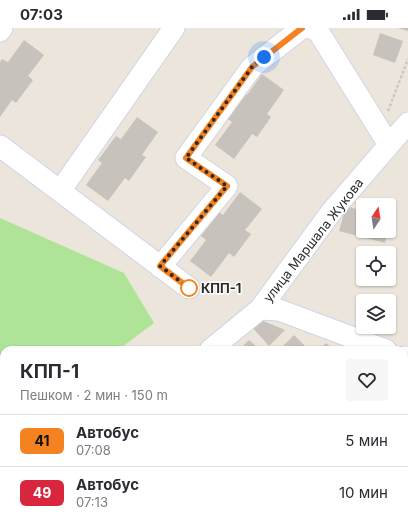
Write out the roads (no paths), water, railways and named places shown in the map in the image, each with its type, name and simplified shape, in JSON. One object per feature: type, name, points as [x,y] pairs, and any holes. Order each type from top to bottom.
[{"type":"street","points":[[60,191],[174,28]]},
{"type":"street","points":[[160,266],[227,186],[186,158],[252,67],[302,28]]},
{"type":"street","points":[[310,28],[318,31],[384,138]]},
{"type":"street","name":"улица Маршала Жукова","points":[[215,346],[260,308],[384,138],[408,123]]},
{"type":"street","points":[[0,146],[189,288]]},
{"type":"street","points":[[260,308],[280,310],[375,346]]},
{"type":"place","name":"КПП-1","points":[[189,288]]}]
